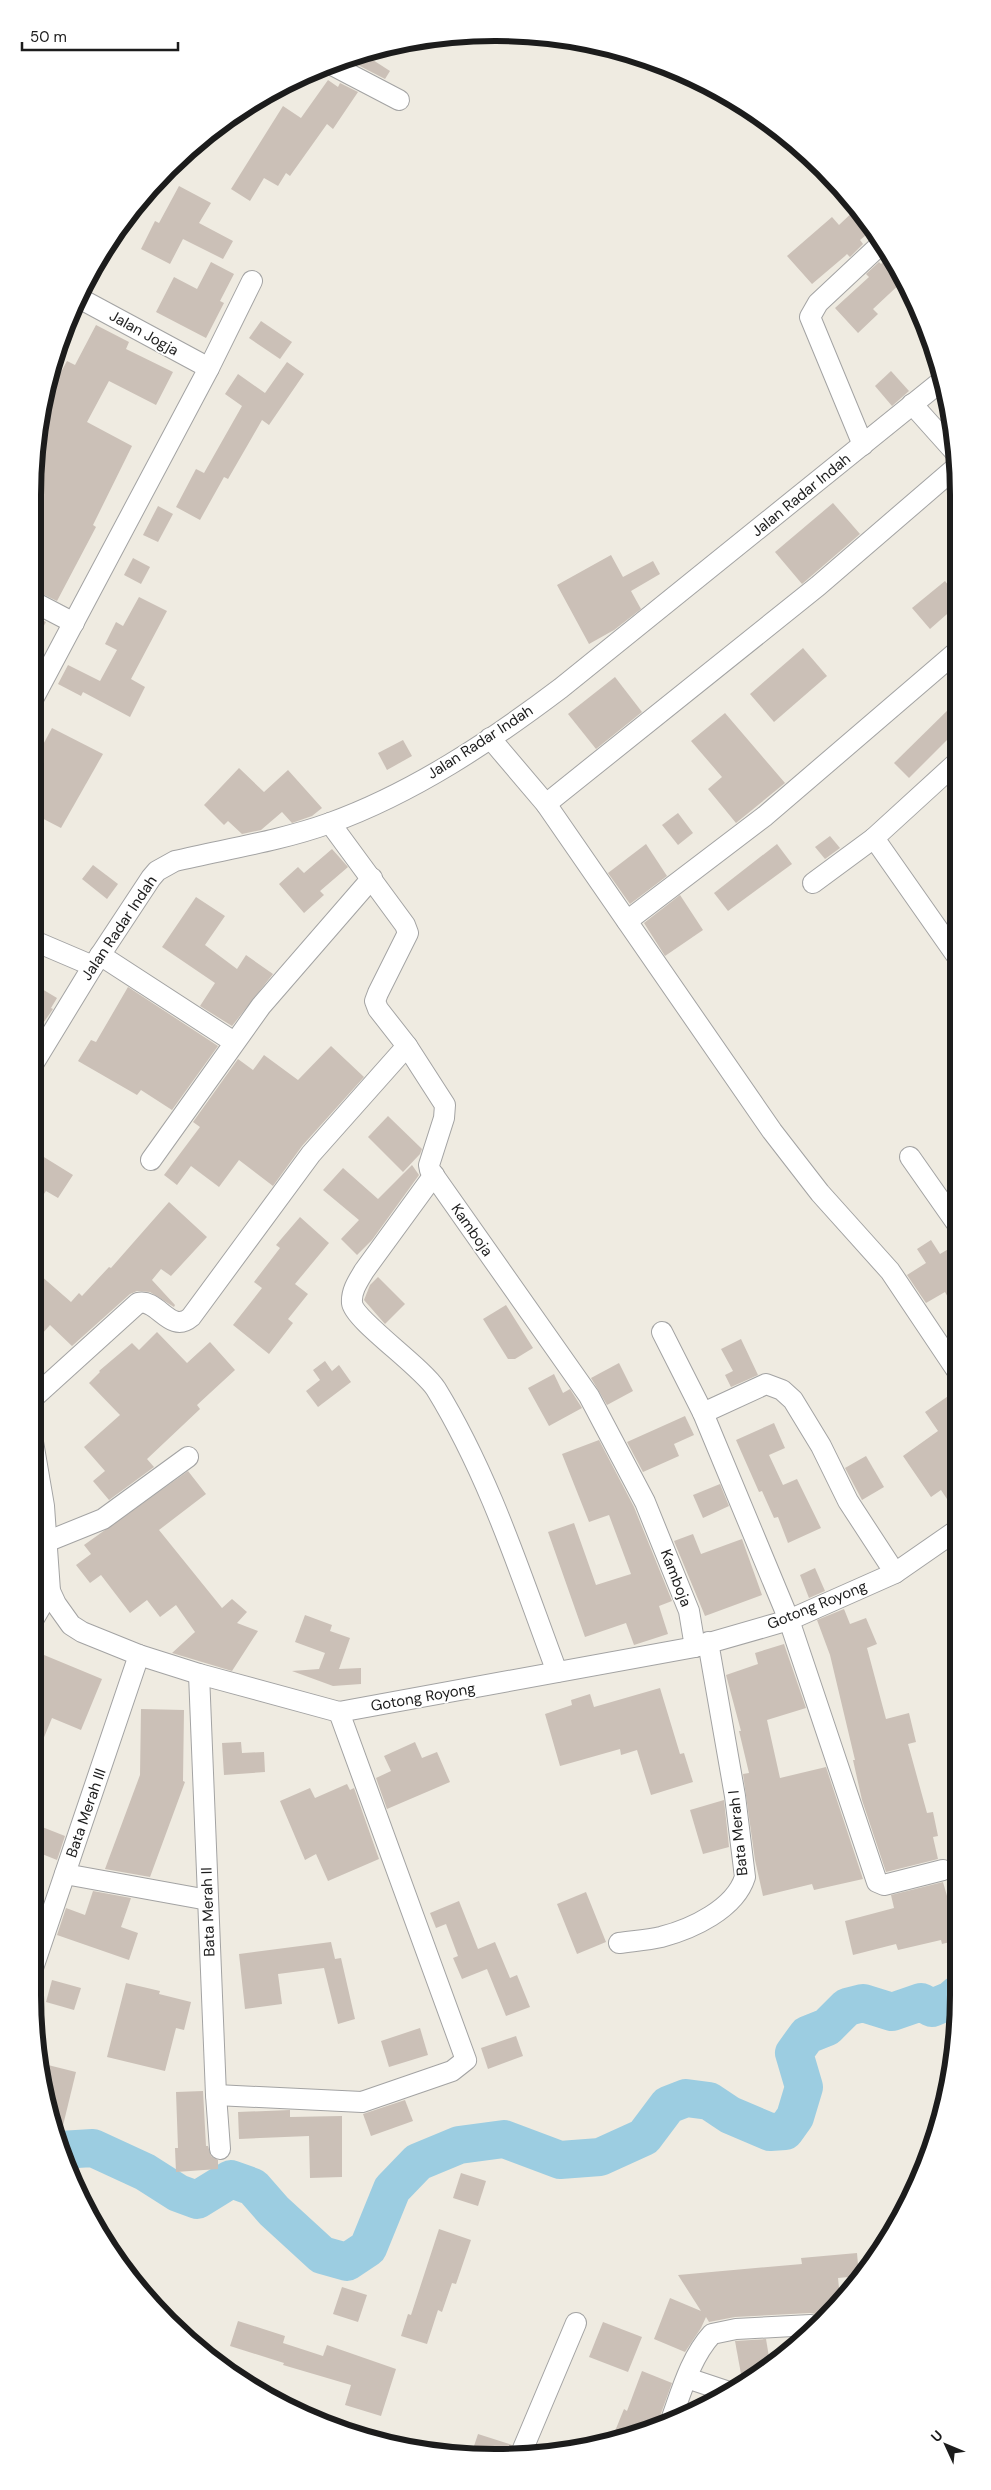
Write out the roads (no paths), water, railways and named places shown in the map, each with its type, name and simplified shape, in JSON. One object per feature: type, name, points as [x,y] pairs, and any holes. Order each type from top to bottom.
[{"type":"street","points":[[339,69],[398,100]]},
{"type":"street","points":[[863,445],[811,323],[810,316],[818,303],[876,248]]},
{"type":"street","points":[[41,684],[209,368],[252,281]]},
{"type":"street","name":"Jalan Jogja","points":[[85,301],[209,368]]},
{"type":"street","name":"Jalan Radar Indah","points":[[41,1051],[96,960],[151,878],[165,866],[175,861],[330,823],[390,797],[490,738],[560,688],[936,385]]},
{"type":"street","points":[[912,404],[947,444]]},
{"type":"street","points":[[546,804],[825,580],[949,473]]},
{"type":"street","points":[[41,606],[74,623]]},
{"type":"street","points":[[627,921],[765,816],[950,658]]},
{"type":"street","points":[[490,738],[546,804],[772,1131],[820,1193],[890,1271],[950,1361]]},
{"type":"street","points":[[813,883],[874,838],[950,769]]},
{"type":"street","points":[[330,823],[405,924],[408,933],[376,1001],[378,1009],[407,1046],[445,1105],[444,1118],[429,1165],[434,1175],[364,1271],[356,1285],[352,1297],[352,1305],[363,1320],[421,1370],[435,1388],[483,1479],[557,1672]]},
{"type":"street","points":[[874,838],[950,946]]},
{"type":"street","points":[[151,1160],[234,1042],[278,986],[372,878]]},
{"type":"street","points":[[41,943],[96,960],[234,1042]]},
{"type":"street","points":[[41,1391],[138,1303],[145,1303],[172,1321],[180,1323],[192,1317],[311,1154],[407,1046]]},
{"type":"street","points":[[910,1156],[950,1215]]},
{"type":"street","name":"Kamboja","points":[[434,1175],[589,1396],[645,1502],[702,1644]]},
{"type":"street","points":[[662,1332],[703,1413],[789,1620],[877,1882],[884,1885],[944,1870]]},
{"type":"street","points":[[703,1413],[766,1384],[782,1390],[793,1400],[820,1446],[848,1501],[895,1573]]},
{"type":"street","points":[[46,1542],[104,1519],[188,1457]]},
{"type":"street","name":"Gotong Royong","points":[[41,1488],[46,1542],[44,1576],[59,1610],[71,1625],[82,1632],[139,1655],[199,1674],[338,1712],[702,1644],[789,1620],[895,1573],[950,1535]]},
{"type":"street","name":"Bata Merah I","points":[[619,1943],[662,1937],[687,1928],[714,1913],[734,1896],[742,1886],[744,1877],[736,1796],[702,1644]]},
{"type":"street","name":"Bata Merah III","points":[[41,1945],[139,1655]]},
{"type":"street","name":"Bata Merah II","points":[[199,1674],[216,2095],[220,2149]]},
{"type":"street","points":[[216,2095],[362,2102],[452,2071],[466,2060],[338,1712]]},
{"type":"street","points":[[65,1874],[208,1900]]},
{"type":"street","points":[[523,2448],[576,2324]]},
{"type":"street","points":[[674,2412],[701,2348],[712,2334],[736,2329],[807,2325]]},
{"type":"street","points":[[687,2378],[721,2389]]},
{"type":"waterway","points":[[68,2149],[93,2148],[145,2172],[178,2193],[197,2200],[231,2179],[253,2187],[274,2211],[322,2255],[347,2262],[368,2248],[392,2189],[418,2162],[459,2145],[504,2139],[560,2160],[600,2157],[644,2137],[668,2105],[686,2098],[709,2101],[730,2115],[770,2132],[785,2131],[795,2117],[804,2087],[794,2053],[807,2035],[827,2027],[847,2007],[863,2003],[892,2012],[921,2002],[932,2008],[950,2001]]}]
